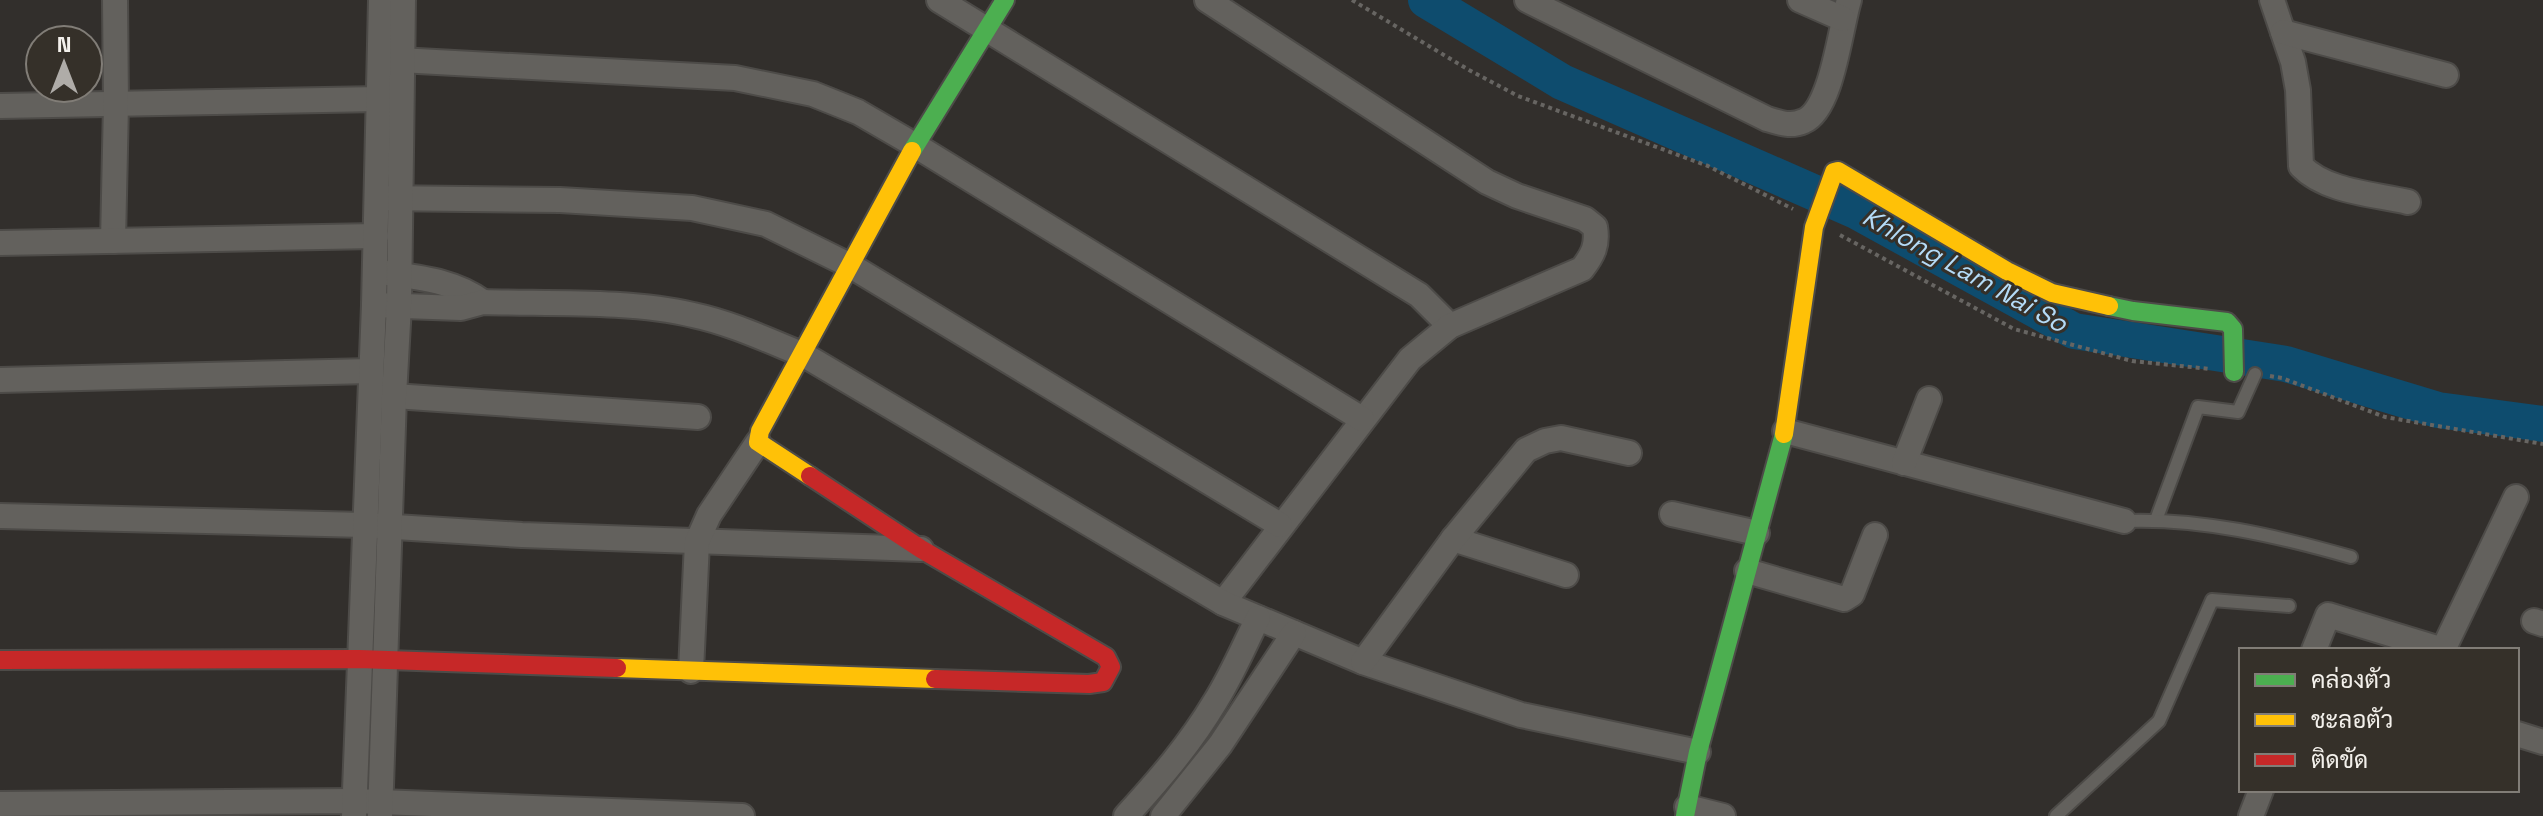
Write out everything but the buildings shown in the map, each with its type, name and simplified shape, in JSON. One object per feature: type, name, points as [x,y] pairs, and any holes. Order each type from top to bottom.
[{"type":"street","points":[[113,241],[115,0]]},
{"type":"street","points":[[380,809],[389,527],[374,305],[376,236],[388,198],[391,59],[381,0]]},
{"type":"street","points":[[354,808],[364,525],[378,387],[399,305],[400,275],[388,198],[380,99],[403,0]]},
{"type":"street","points":[[939,0],[1419,295],[1450,326]]},
{"type":"street","points":[[691,671],[697,542],[709,515],[758,442],[760,431],[804,355],[913,144],[1005,0]]},
{"type":"street","points":[[1207,0],[1487,182],[1517,196],[1585,219],[1595,227],[1597,240],[1593,254],[1582,269],[1450,326],[1410,359],[1223,603]]},
{"type":"street","points":[[1527,0],[1754,112],[1788,125],[1804,122],[1816,114],[1827,90],[1846,10],[1800,0]]},
{"type":"street","points":[[2272,0],[2298,90],[2301,166],[2312,177],[2327,184],[2408,202]]},
{"type":"street","points":[[2283,32],[2446,75]]},
{"type":"street","points":[[391,59],[735,78],[813,94],[858,112],[913,144],[1362,419]]},
{"type":"street","points":[[0,106],[380,99]]},
{"type":"street","points":[[1723,816],[1686,812],[1698,752],[1785,431],[1814,227],[1831,175],[1838,171],[2007,271],[2052,293],[2133,311],[2227,322],[2233,329],[2234,370]]},
{"type":"street","points":[[388,198],[560,200],[692,208],[766,224],[851,266],[1280,525]]},
{"type":"street","points":[[0,243],[376,236]]},
{"type":"street","points":[[375,271],[466,290],[483,302]]},
{"type":"street","points":[[374,305],[461,308],[483,302],[635,307],[691,314],[739,328],[804,355],[1223,603],[1363,662],[1521,715],[1698,752]]},
{"type":"street","points":[[0,380],[378,387],[698,417]]},
{"type":"street","points":[[1904,463],[1929,399]]},
{"type":"street","points":[[1785,431],[2124,521]]},
{"type":"street","points":[[1363,662],[1453,539],[1526,450],[1561,438],[1629,453]]},
{"type":"street","points":[[0,660],[359,659],[1089,684],[1103,682],[1109,675],[1111,667],[1106,657],[921,549],[758,442]]},
{"type":"street","points":[[2444,648],[2516,497]]},
{"type":"street","points":[[1672,514],[1757,533]]},
{"type":"street","points":[[0,516],[364,525],[522,535],[921,549]]},
{"type":"street","points":[[1747,571],[1844,599],[1852,594],[1875,535]]},
{"type":"street","points":[[1453,539],[1566,575]]},
{"type":"street","points":[[2315,648],[2328,615],[2436,648]]},
{"type":"street","points":[[1126,816],[1166,773],[1198,730],[1258,618]]},
{"type":"street","points":[[1163,816],[1220,745],[1294,633]]},
{"type":"street","points":[[2519,735],[2543,742]]},
{"type":"street","points":[[0,804],[742,816]]},
{"type":"lane","points":[[2156,520],[2198,407],[2238,412],[2255,374]]},
{"type":"lane","points":[[2124,521],[2156,520],[2270,534],[2351,557]]},
{"type":"lane","points":[[2056,816],[2159,721],[2212,600],[2289,606]]},
{"type":"waterway","name":"Khlong Lam Nai So","points":[[1426,0],[1562,82],[1856,211],[2074,331],[2286,364],[2438,410],[2543,424]]},
{"type":"traffic: fast","points":[[912,151],[1005,0]]},
{"type":"traffic: fast","points":[[2109,306],[2227,322],[2233,329],[2234,372]]},
{"type":"traffic: fast","points":[[1685,816],[1698,752],[1784,434]]},
{"type":"traffic: slow","points":[[810,476],[758,442],[760,431],[912,151]]},
{"type":"traffic: slow","points":[[1784,434],[1814,227],[1834,172],[1838,171],[2007,271],[2052,293],[2109,306]]},
{"type":"traffic: slow","points":[[617,668],[935,679]]},
{"type":"traffic: jam","points":[[810,476],[921,549],[1106,657],[1111,667],[1103,682],[1089,684],[935,679]]},
{"type":"traffic: jam","points":[[0,660],[359,659],[617,668]]}]
